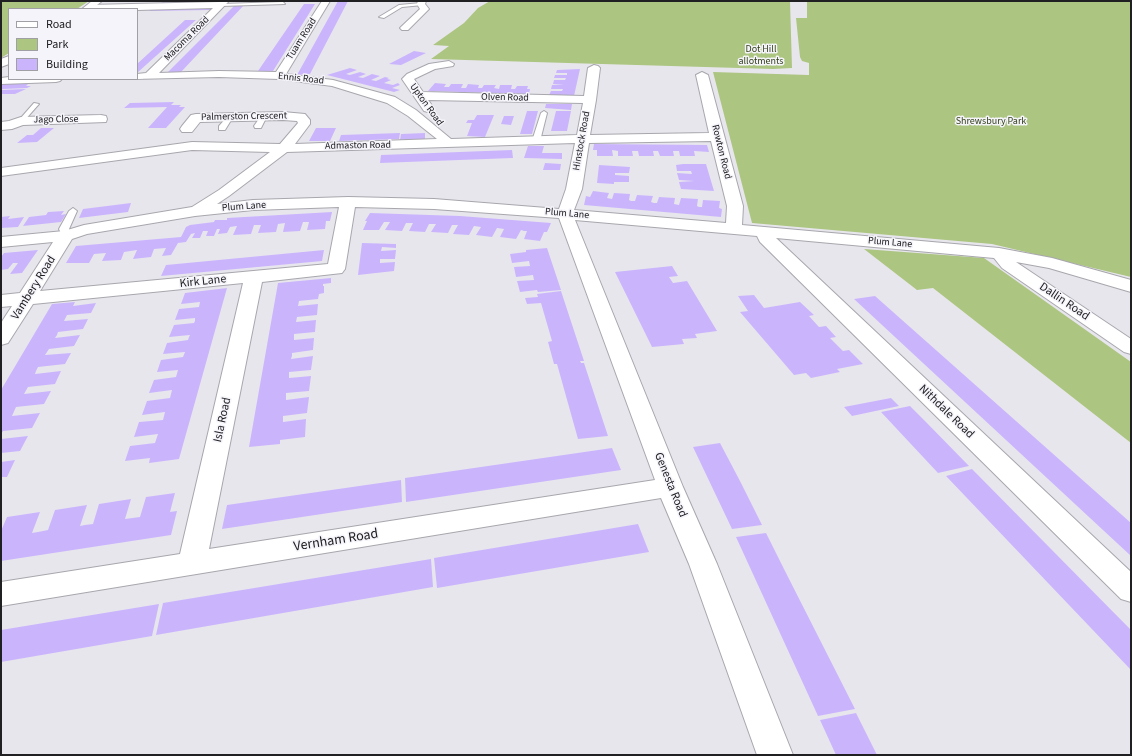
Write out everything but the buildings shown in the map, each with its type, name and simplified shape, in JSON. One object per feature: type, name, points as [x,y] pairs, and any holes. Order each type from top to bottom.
[{"type":"street","points":[[87,8],[98,1]]},
{"type":"street","name":"Tuam Road","points":[[279,76],[326,1]]},
{"type":"street","points":[[405,28],[425,9],[422,2]]},
{"type":"street","points":[[87,8],[223,3]]},
{"type":"street","name":"Macoma Road","points":[[150,76],[223,3]]},
{"type":"street","name":"Upton Road","points":[[443,140],[445,131],[408,79],[411,76],[438,65],[449,64]]},
{"type":"street","name":"Hinstock Road","points":[[565,214],[574,189],[590,100],[594,68]]},
{"type":"street","name":"Ennis Road","points":[[138,77],[220,74],[279,76],[333,83],[379,95],[391,100],[412,114],[443,140]]},
{"type":"street","name":"Rowton Road","points":[[702,75],[735,206],[734,229]]},
{"type":"street","points":[[1,81],[28,80]]},
{"type":"street","name":"Olven Road","points":[[421,96],[590,100]]},
{"type":"street","name":"Palmerston Crescent","points":[[187,129],[196,118],[226,122],[261,121],[294,116],[304,120],[304,124],[284,148],[224,193],[195,211]]},
{"type":"street","name":"Jago Close","points":[[11,124],[101,119]]},
{"type":"street","points":[[1,141],[11,124]]},
{"type":"street","name":"Admaston Road","points":[[1,172],[192,146],[284,148],[443,140],[717,137]]},
{"type":"street","name":"Plum Lane","points":[[1,242],[66,236],[84,230],[195,211],[253,205],[348,202],[434,204],[565,214],[999,253],[1052,263],[1131,286]]},
{"type":"street","name":"Kirk Lane","points":[[1,301],[336,269],[348,202]]},
{"type":"street","name":"Genesta Road","points":[[565,214],[670,487],[703,564],[775,755]]},
{"type":"street","name":"Nithdale Road","points":[[765,232],[766,238],[1131,590]]},
{"type":"street","name":"Vambery Road","points":[[1,339],[66,236]]},
{"type":"street","name":"Dallin Road","points":[[999,253],[1008,264],[1131,348]]},
{"type":"street","name":"Isla Road","points":[[192,564],[254,277]]},
{"type":"street","name":"Vernham Road","points":[[1,594],[670,487]]},
{"type":"lane","points":[[382,17],[401,6],[422,2]]},
{"type":"lane","points":[[223,3],[283,3]]},
{"type":"lane","points":[[11,124],[36,104]]},
{"type":"lane","points":[[536,140],[544,113]]},
{"type":"lane","points":[[66,236],[64,229],[73,211]]},
{"type":"green space","points":[[1,1],[89,1],[78,8],[8,8],[8,54],[1,58]]},
{"type":"green space","name":"Dot Hill allotments","points":[[490,1],[790,1],[792,68],[773,69],[431,59],[449,46],[433,45],[464,23],[478,8]]},
{"type":"green space","name":"Shrewsbury Park","points":[[807,1],[1131,1],[1131,277],[992,244],[752,223],[713,72],[809,75],[809,63],[802,61],[800,57],[796,18],[807,18]]},
{"type":"green space","points":[[864,249],[984,258],[1131,362],[1131,443],[933,288],[917,290]]}]
